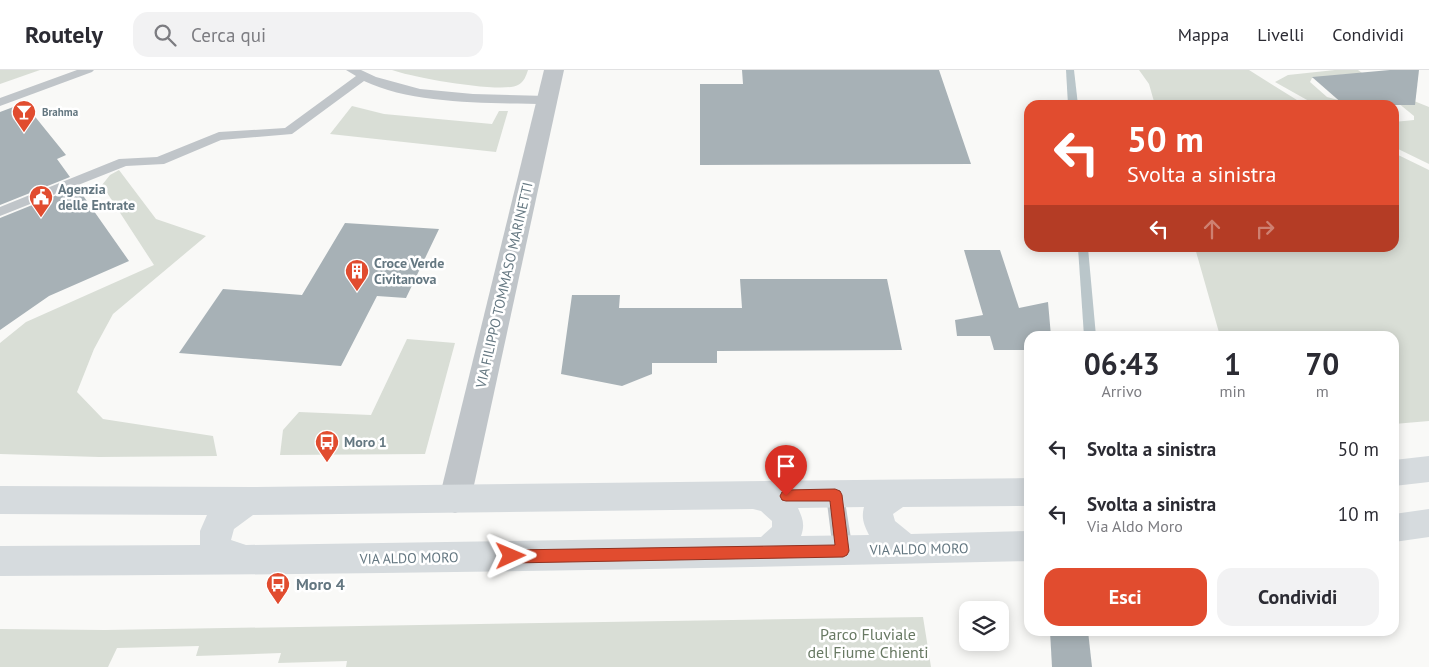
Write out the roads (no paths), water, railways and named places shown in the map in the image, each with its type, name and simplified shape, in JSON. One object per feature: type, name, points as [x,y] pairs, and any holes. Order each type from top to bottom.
[{"type":"street","name":"VIA FILIPPO TOMMASO MARINETTI","points":[[455,499],[554,70]]},
{"type":"street","points":[[1399,472],[1429,469]]},
{"type":"street","points":[[0,500],[254,501],[1024,492]]},
{"type":"street","points":[[900,494],[888,499],[880,508],[880,528],[891,541],[912,550]]},
{"type":"street","points":[[754,496],[771,500],[781,508],[786,517],[788,528],[784,537],[777,545],[761,553]]},
{"type":"street","points":[[246,560],[221,552],[216,544],[215,536],[219,524],[227,514],[240,506],[254,501]]},
{"type":"street","points":[[1399,527],[1429,524]]},
{"type":"street","name":"VIA ALDO MORO","points":[[0,561],[246,560],[761,553],[1024,546]]},
{"type":"lane","points":[[0,102],[88,70]]},
{"type":"lane","points":[[0,212],[124,162],[159,161],[219,136],[288,130],[357,73],[387,84],[430,92],[483,98],[547,100]]},
{"type":"lane","points":[[835,495],[843,551]]},
{"type":"waterway","points":[[1070,70],[1073,100]]},
{"type":"waterway","points":[[1083,252],[1090,331]]},
{"type":"place","name":"Brahma","points":[[24,133]]},
{"type":"place","name":"Agenzia delle Entrate","points":[[41,218]]},
{"type":"place","name":"Croce Verde Civitanova","points":[[357,292]]},
{"type":"place","name":"Moro 1","points":[[327,463]]},
{"type":"place","name":"Moro 4","points":[[278,605]]},
{"type":"park label","name":"Parco Fluviale del Fiume Chienti","points":[[868,643]]}]
